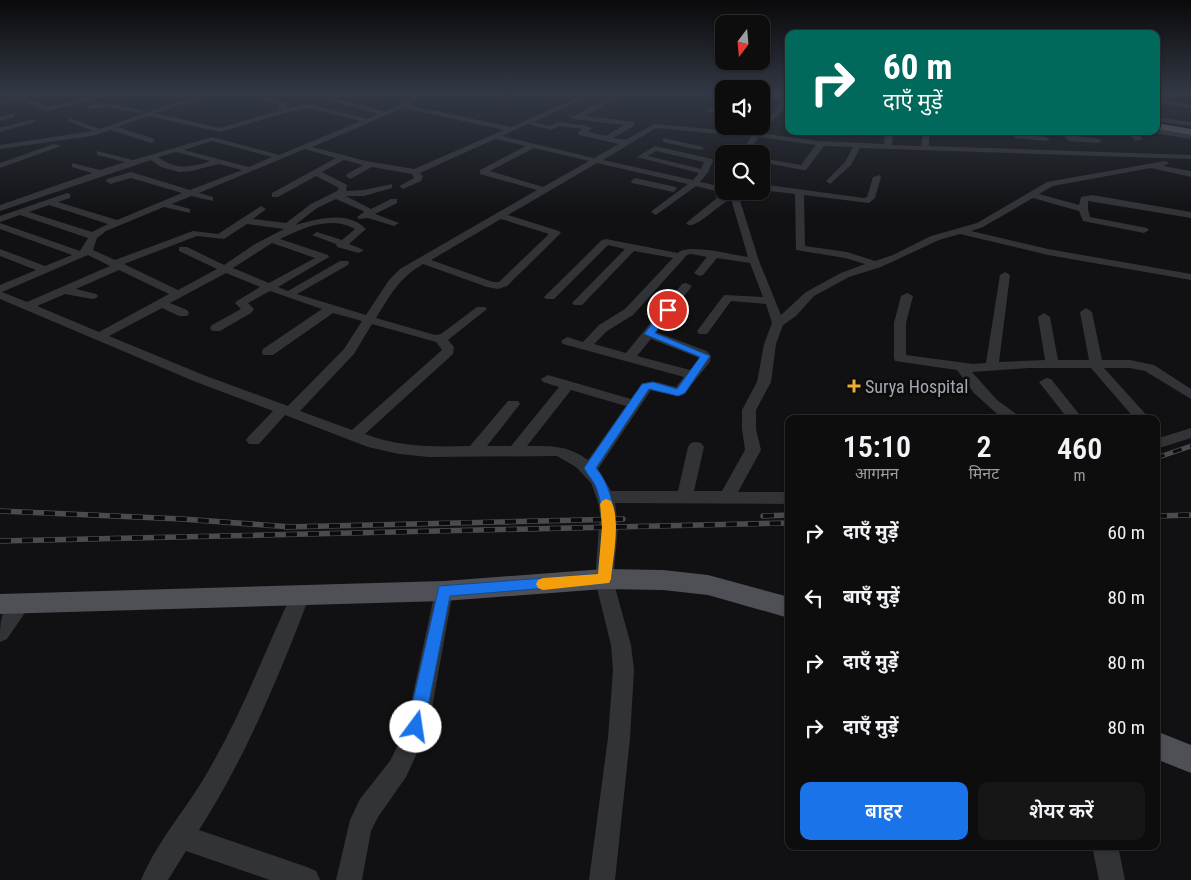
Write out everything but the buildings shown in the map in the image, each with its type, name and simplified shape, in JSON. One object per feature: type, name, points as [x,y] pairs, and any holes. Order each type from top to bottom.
[{"type":"main road","points":[[10,604],[444,591],[604,579],[663,580],[708,585],[785,607]]},
{"type":"main road","points":[[1160,747],[1191,759]]},
{"type":"street","points":[[0,147],[87,133]]},
{"type":"street","points":[[128,133],[151,141]]},
{"type":"street","points":[[0,290],[84,253],[89,240],[93,236],[116,223],[338,133]]},
{"type":"street","points":[[305,147],[371,164],[415,172],[503,133]]},
{"type":"street","points":[[582,133],[626,143]]},
{"type":"street","points":[[606,139],[616,133]]},
{"type":"street","points":[[254,440],[342,359],[370,320],[397,277],[422,260],[626,143],[647,133]]},
{"type":"street","points":[[739,133],[822,143],[861,143],[888,147],[1156,161],[1191,174]]},
{"type":"street","points":[[1171,133],[1191,137]]},
{"type":"street","points":[[794,140],[798,135]]},
{"type":"street","points":[[888,147],[889,135]]},
{"type":"street","points":[[925,148],[927,135]]},
{"type":"street","points":[[1014,135],[1046,139]]},
{"type":"street","points":[[1067,135],[1072,139],[1098,141]]},
{"type":"street","points":[[1092,135],[1106,149]]},
{"type":"street","points":[[1133,135],[1156,161]]},
{"type":"street","points":[[750,145],[755,136]]},
{"type":"street","points":[[495,137],[715,188]]},
{"type":"street","points":[[658,139],[703,145],[676,165]]},
{"type":"street","points":[[1,206],[134,162],[214,140],[279,157]]},
{"type":"street","points":[[667,141],[641,157],[704,172]]},
{"type":"street","points":[[770,162],[803,168],[822,143]]},
{"type":"street","points":[[830,181],[848,163],[861,143]]},
{"type":"street","points":[[0,166],[56,146]]},
{"type":"street","points":[[533,146],[483,172],[545,190]]},
{"type":"street","points":[[0,147],[27,156]]},
{"type":"street","points":[[656,148],[710,162],[695,183],[656,212]]},
{"type":"street","points":[[176,150],[248,169]]},
{"type":"street","points":[[0,154],[10,151]]},
{"type":"street","points":[[100,153],[134,162]]},
{"type":"street","points":[[151,157],[165,165],[187,170],[218,161]]},
{"type":"street","points":[[317,173],[322,168],[343,157]]},
{"type":"street","points":[[727,496],[753,450],[749,429],[749,410],[764,382],[770,344],[778,323],[810,294],[845,275],[877,265],[915,249],[935,238],[989,221],[1050,184],[1156,161],[1191,157]]},
{"type":"street","points":[[350,176],[371,164]]},
{"type":"street","points":[[75,165],[100,173]]},
{"type":"street","points":[[402,186],[418,180],[419,176],[415,172]]},
{"type":"street","points":[[100,336],[225,269],[290,228],[296,219],[308,210],[337,195],[344,190],[344,187],[317,173],[310,174],[275,195]]},
{"type":"street","points":[[648,173],[632,183],[685,191]]},
{"type":"street","points":[[100,184],[128,175],[210,199]]},
{"type":"street","points":[[770,188],[870,200],[877,177]]},
{"type":"street","points":[[337,195],[364,193],[388,186]]},
{"type":"street","points":[[27,187],[44,192]]},
{"type":"street","points":[[799,192],[800,248],[847,255],[877,265]]},
{"type":"street","points":[[0,219],[74,193]]},
{"type":"street","points":[[337,195],[366,209],[372,216],[394,223]]},
{"type":"street","points":[[1031,195],[1083,209]]},
{"type":"street","points":[[1140,206],[1145,235],[1086,218],[1083,209],[1084,199],[1086,198],[1140,206],[1191,216]]},
{"type":"street","points":[[691,223],[720,200]]},
{"type":"street","points":[[734,200],[754,261],[778,323]]},
{"type":"street","points":[[350,222],[394,201]]},
{"type":"street","points":[[49,202],[116,223]]},
{"type":"street","points":[[162,204],[187,211]]},
{"type":"street","points":[[28,306],[117,265],[196,233],[220,237],[245,222],[261,209]]},
{"type":"street","points":[[17,232],[74,210]]},
{"type":"street","points":[[20,212],[93,236]]},
{"type":"street","points":[[422,260],[491,285],[498,286],[503,284],[556,233],[501,216]]},
{"type":"street","points":[[43,242],[101,218]]},
{"type":"street","points":[[245,222],[290,228],[339,219],[360,227],[360,231],[342,244]]},
{"type":"street","points":[[0,226],[43,242],[84,253],[117,265],[178,294]]},
{"type":"street","points":[[958,231],[1048,252],[1191,277]]},
{"type":"street","points":[[317,235],[342,244],[342,246],[359,250]]},
{"type":"street","points":[[216,328],[248,309],[241,303],[324,257],[272,240]]},
{"type":"street","points":[[550,297],[606,242],[678,256]]},
{"type":"street","points":[[578,303],[633,246]]},
{"type":"street","points":[[183,249],[288,295],[440,339],[448,346],[448,351],[354,436]]},
{"type":"street","points":[[586,346],[603,328],[629,312],[678,256],[687,250],[754,261]]},
{"type":"street","points":[[0,252],[45,270]]},
{"type":"street","points":[[699,273],[714,254]]},
{"type":"street","points":[[288,295],[344,263]]},
{"type":"street","points":[[304,269],[321,276]]},
{"type":"street","points":[[992,366],[1005,275]]},
{"type":"street","points":[[630,357],[686,286]]},
{"type":"street","points":[[63,290],[92,296]]},
{"type":"street","points":[[0,295],[200,379],[373,443],[415,451],[559,451],[590,468],[600,481],[606,497],[609,527],[604,579],[623,653],[623,691],[619,735],[602,880]]},
{"type":"street","points":[[907,296],[900,323],[900,358],[962,367],[1130,364],[1149,368],[1191,395]]},
{"type":"street","points":[[703,330],[728,297],[770,301]]},
{"type":"street","points":[[160,303],[183,313]]},
{"type":"street","points":[[268,352],[331,309]]},
{"type":"street","points":[[440,339],[481,309]]},
{"type":"street","points":[[1086,312],[1098,370],[1139,415]]},
{"type":"street","points":[[1044,317],[1052,364]]},
{"type":"street","points":[[590,468],[649,385],[678,392],[706,356],[649,334]]},
{"type":"street","points":[[567,341],[693,374]]},
{"type":"street","points":[[962,367],[987,400],[1008,415]]},
{"type":"street","points":[[548,380],[634,404]]},
{"type":"street","points":[[1046,382],[1073,415]]},
{"type":"street","points":[[515,451],[568,385]]},
{"type":"street","points":[[475,451],[513,404]]},
{"type":"street","points":[[1160,440],[1191,433]]},
{"type":"street","points":[[685,497],[696,447]]},
{"type":"street","points":[[606,497],[727,496],[785,498]]},
{"type":"street","points":[[350,880],[359,830],[369,808],[398,769],[412,740],[420,713],[444,591]]},
{"type":"street","points":[[154,880],[218,777],[246,723],[266,684],[301,595]]},
{"type":"street","points":[[0,633],[10,604]]},
{"type":"street","points":[[180,836],[307,880]]},
{"type":"street","points":[[1106,850],[1112,880]]},
{"type":"railway","points":[[1160,457],[1191,446]]},
{"type":"railway","points":[[0,511],[182,519],[290,527]]},
{"type":"railway","points":[[763,516],[785,515]]},
{"type":"railway","points":[[1160,516],[1191,515]]},
{"type":"railway","points":[[290,527],[623,519]]},
{"type":"railway","points":[[0,541],[785,523]]},
{"type":"railway","points":[[285,527],[290,527]]},
{"type":"slow traffic","points":[[543,584],[604,579],[609,527],[606,504]]},
{"type":"place","name":"Surya Hospital","points":[[854,386]]},
{"type":"route","points":[[416,727],[444,591],[604,579],[609,527],[606,497],[600,481],[590,468],[646,387],[653,385],[678,392],[706,356],[649,334],[668,310]]}]
